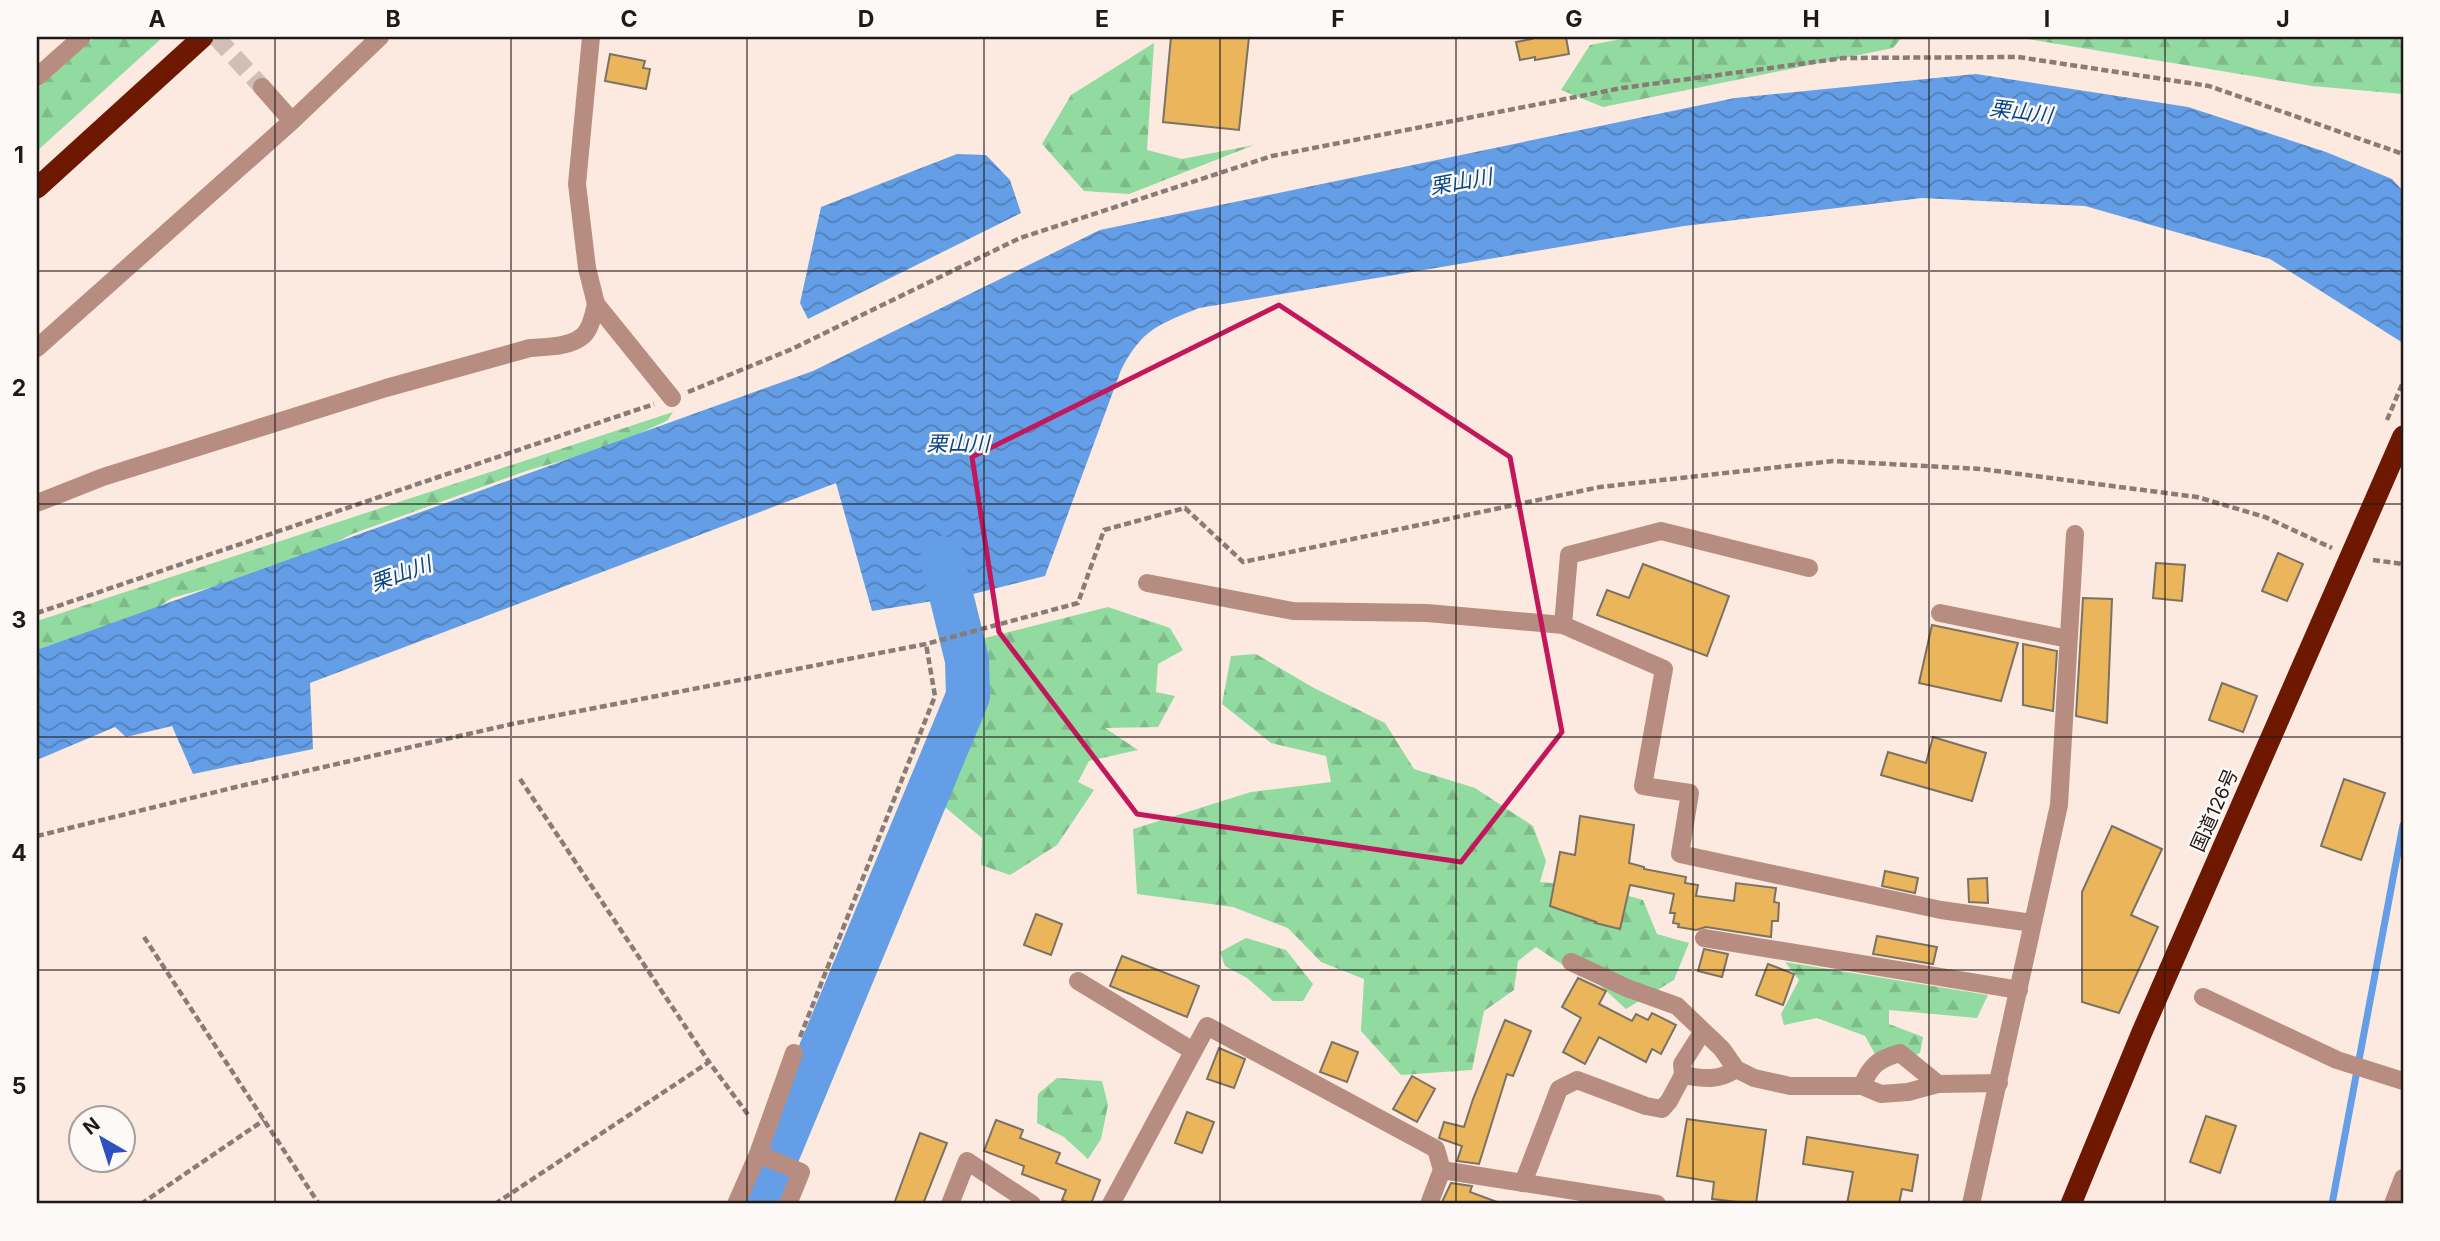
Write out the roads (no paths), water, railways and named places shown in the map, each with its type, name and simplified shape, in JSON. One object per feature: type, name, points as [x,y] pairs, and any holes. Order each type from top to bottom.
[{"type":"highway","points":[[37,188],[203,37]]},
{"type":"highway","name":"国道126号","points":[[2071,1204],[2148,1020],[2403,436]]},
{"type":"street","points":[[37,77],[82,37]]},
{"type":"street","points":[[37,348],[292,121],[380,37]]},
{"type":"street","points":[[591,37],[577,184],[587,268],[596,304],[672,398]]},
{"type":"street","points":[[262,88],[292,121]]},
{"type":"street","points":[[37,503],[103,477],[386,388],[517,352],[577,340],[587,332],[596,304]]},
{"type":"street","points":[[1563,625],[1569,555],[1661,531],[1809,568]]},
{"type":"street","points":[[1970,1204],[2059,805],[2075,534]]},
{"type":"street","points":[[1147,583],[1293,611],[1427,613],[1563,625],[1664,669],[1643,786],[1690,793],[1681,854],[1941,910],[2032,923]]},
{"type":"street","points":[[1940,613],[2068,639]]},
{"type":"street","points":[[1704,938],[2019,989]]},
{"type":"street","points":[[1571,962],[1627,988],[1677,1006],[1722,1049],[1736,1069],[1754,1078],[1790,1086],[1862,1086],[1881,1094],[1908,1092],[1938,1084],[1999,1083]]},
{"type":"street","points":[[1077,981],[1193,1051]]},
{"type":"street","points":[[2203,997],[2337,1060],[2403,1081]]},
{"type":"street","points":[[1111,1204],[1207,1026],[1436,1149],[1442,1170],[1429,1204]]},
{"type":"street","points":[[1523,1183],[1559,1089],[1577,1080],[1646,1106],[1662,1109],[1670,1101],[1684,1075],[1682,1064],[1703,1031]]},
{"type":"street","points":[[736,1204],[758,1154],[794,1053]]},
{"type":"street","points":[[1862,1086],[1868,1072],[1883,1058],[1900,1054],[1938,1084]]},
{"type":"street","points":[[1684,1075],[1703,1079],[1724,1077],[1736,1069]]},
{"type":"street","points":[[758,1154],[800,1172],[788,1204]]},
{"type":"street","points":[[950,1204],[967,1161],[1032,1204]]},
{"type":"street","points":[[1442,1170],[1657,1204]]},
{"type":"street","points":[[2393,1204],[2403,1178]]},
{"type":"water","name":"栗山川","points":[[1976,74],[2188,107],[2326,152],[2392,179],[2403,191],[2403,343],[2270,259],[2085,206],[1922,198],[1684,226],[1199,308],[1152,330],[1129,356],[1121,370],[1045,576],[965,596],[966,615],[943,618],[933,601],[872,611],[836,483],[310,683],[313,749],[193,774],[172,726],[126,737],[115,727],[37,760],[37,650],[813,371],[1100,230],[1735,98]]},
{"type":"water","points":[[957,154],[986,155],[1010,180],[1021,213],[808,319],[800,303],[821,207]]},
{"type":"waterway","points":[[757,1204],[968,696],[967,660],[942,558]]},
{"type":"waterway","points":[[2332,1204],[2403,825]]},
{"type":"tunnel","points":[[216,37],[262,87]]}]
